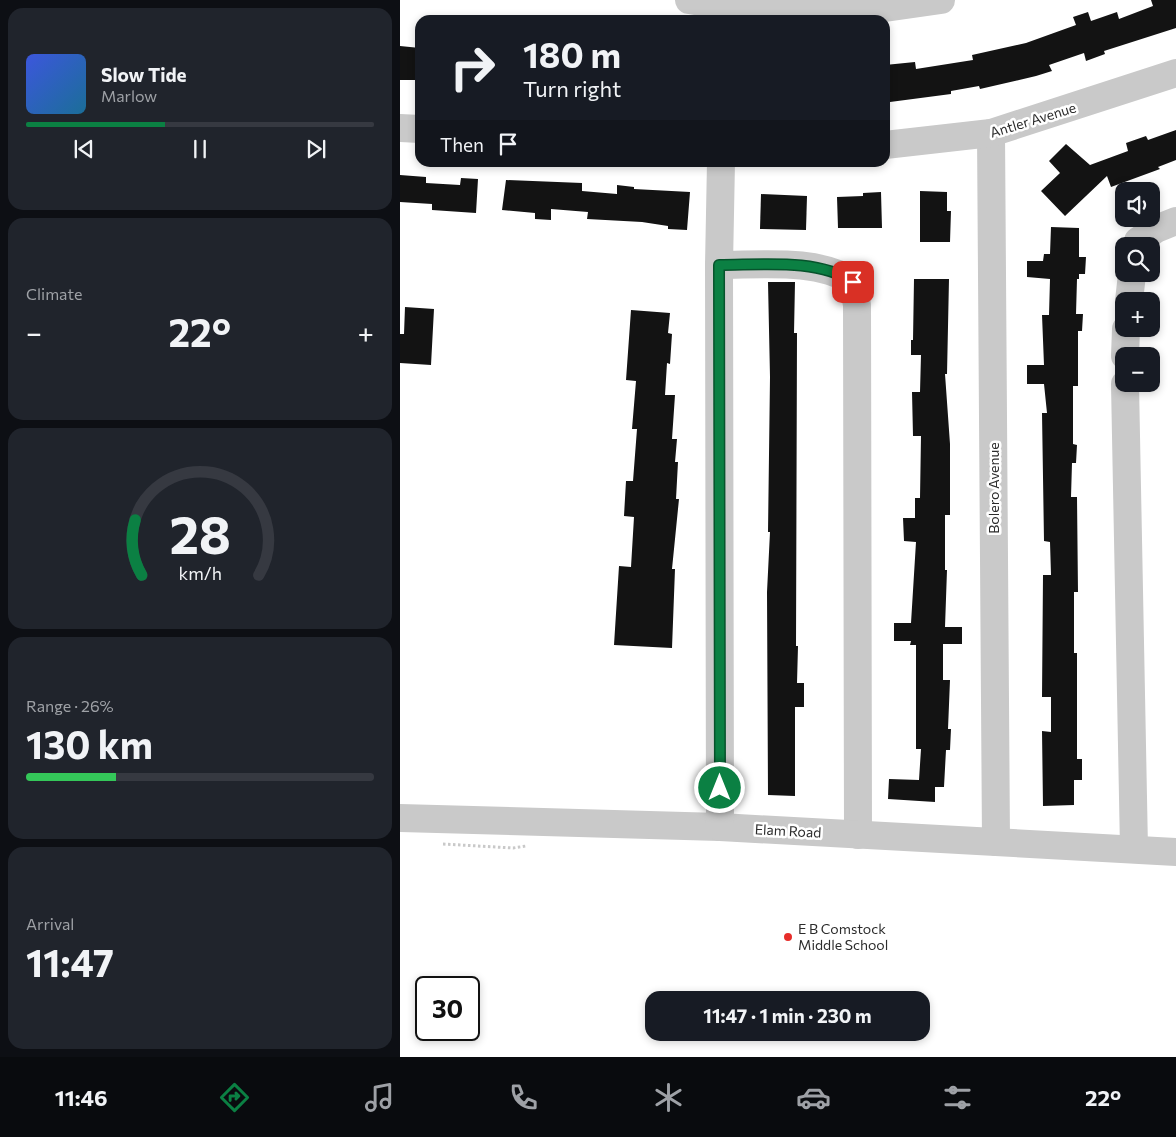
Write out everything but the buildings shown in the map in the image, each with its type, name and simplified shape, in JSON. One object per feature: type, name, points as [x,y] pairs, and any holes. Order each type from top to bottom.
[{"type":"street","points":[[689,0],[725,9],[864,11],[941,0]]},
{"type":"street","name":"Antler Avenue","points":[[890,144],[991,133],[1176,73]]},
{"type":"street","points":[[400,128],[415,129]]},
{"type":"street","name":"Bolero Avenue","points":[[991,133],[996,842]]},
{"type":"street","points":[[720,827],[719,265],[721,167]]},
{"type":"street","points":[[1144,237],[1156,228],[1176,221]]},
{"type":"street","points":[[719,265],[812,266],[841,274],[853,282],[857,315],[858,835]]},
{"type":"street","points":[[1125,392],[1134,850]]},
{"type":"street","name":"Elam Road","points":[[400,818],[720,827],[1176,852]]},
{"type":"place","name":"E B Comstock Middle School","points":[[788,937]]},
{"type":"route","points":[[720,788],[719,265],[812,266],[841,274],[853,282]]}]
